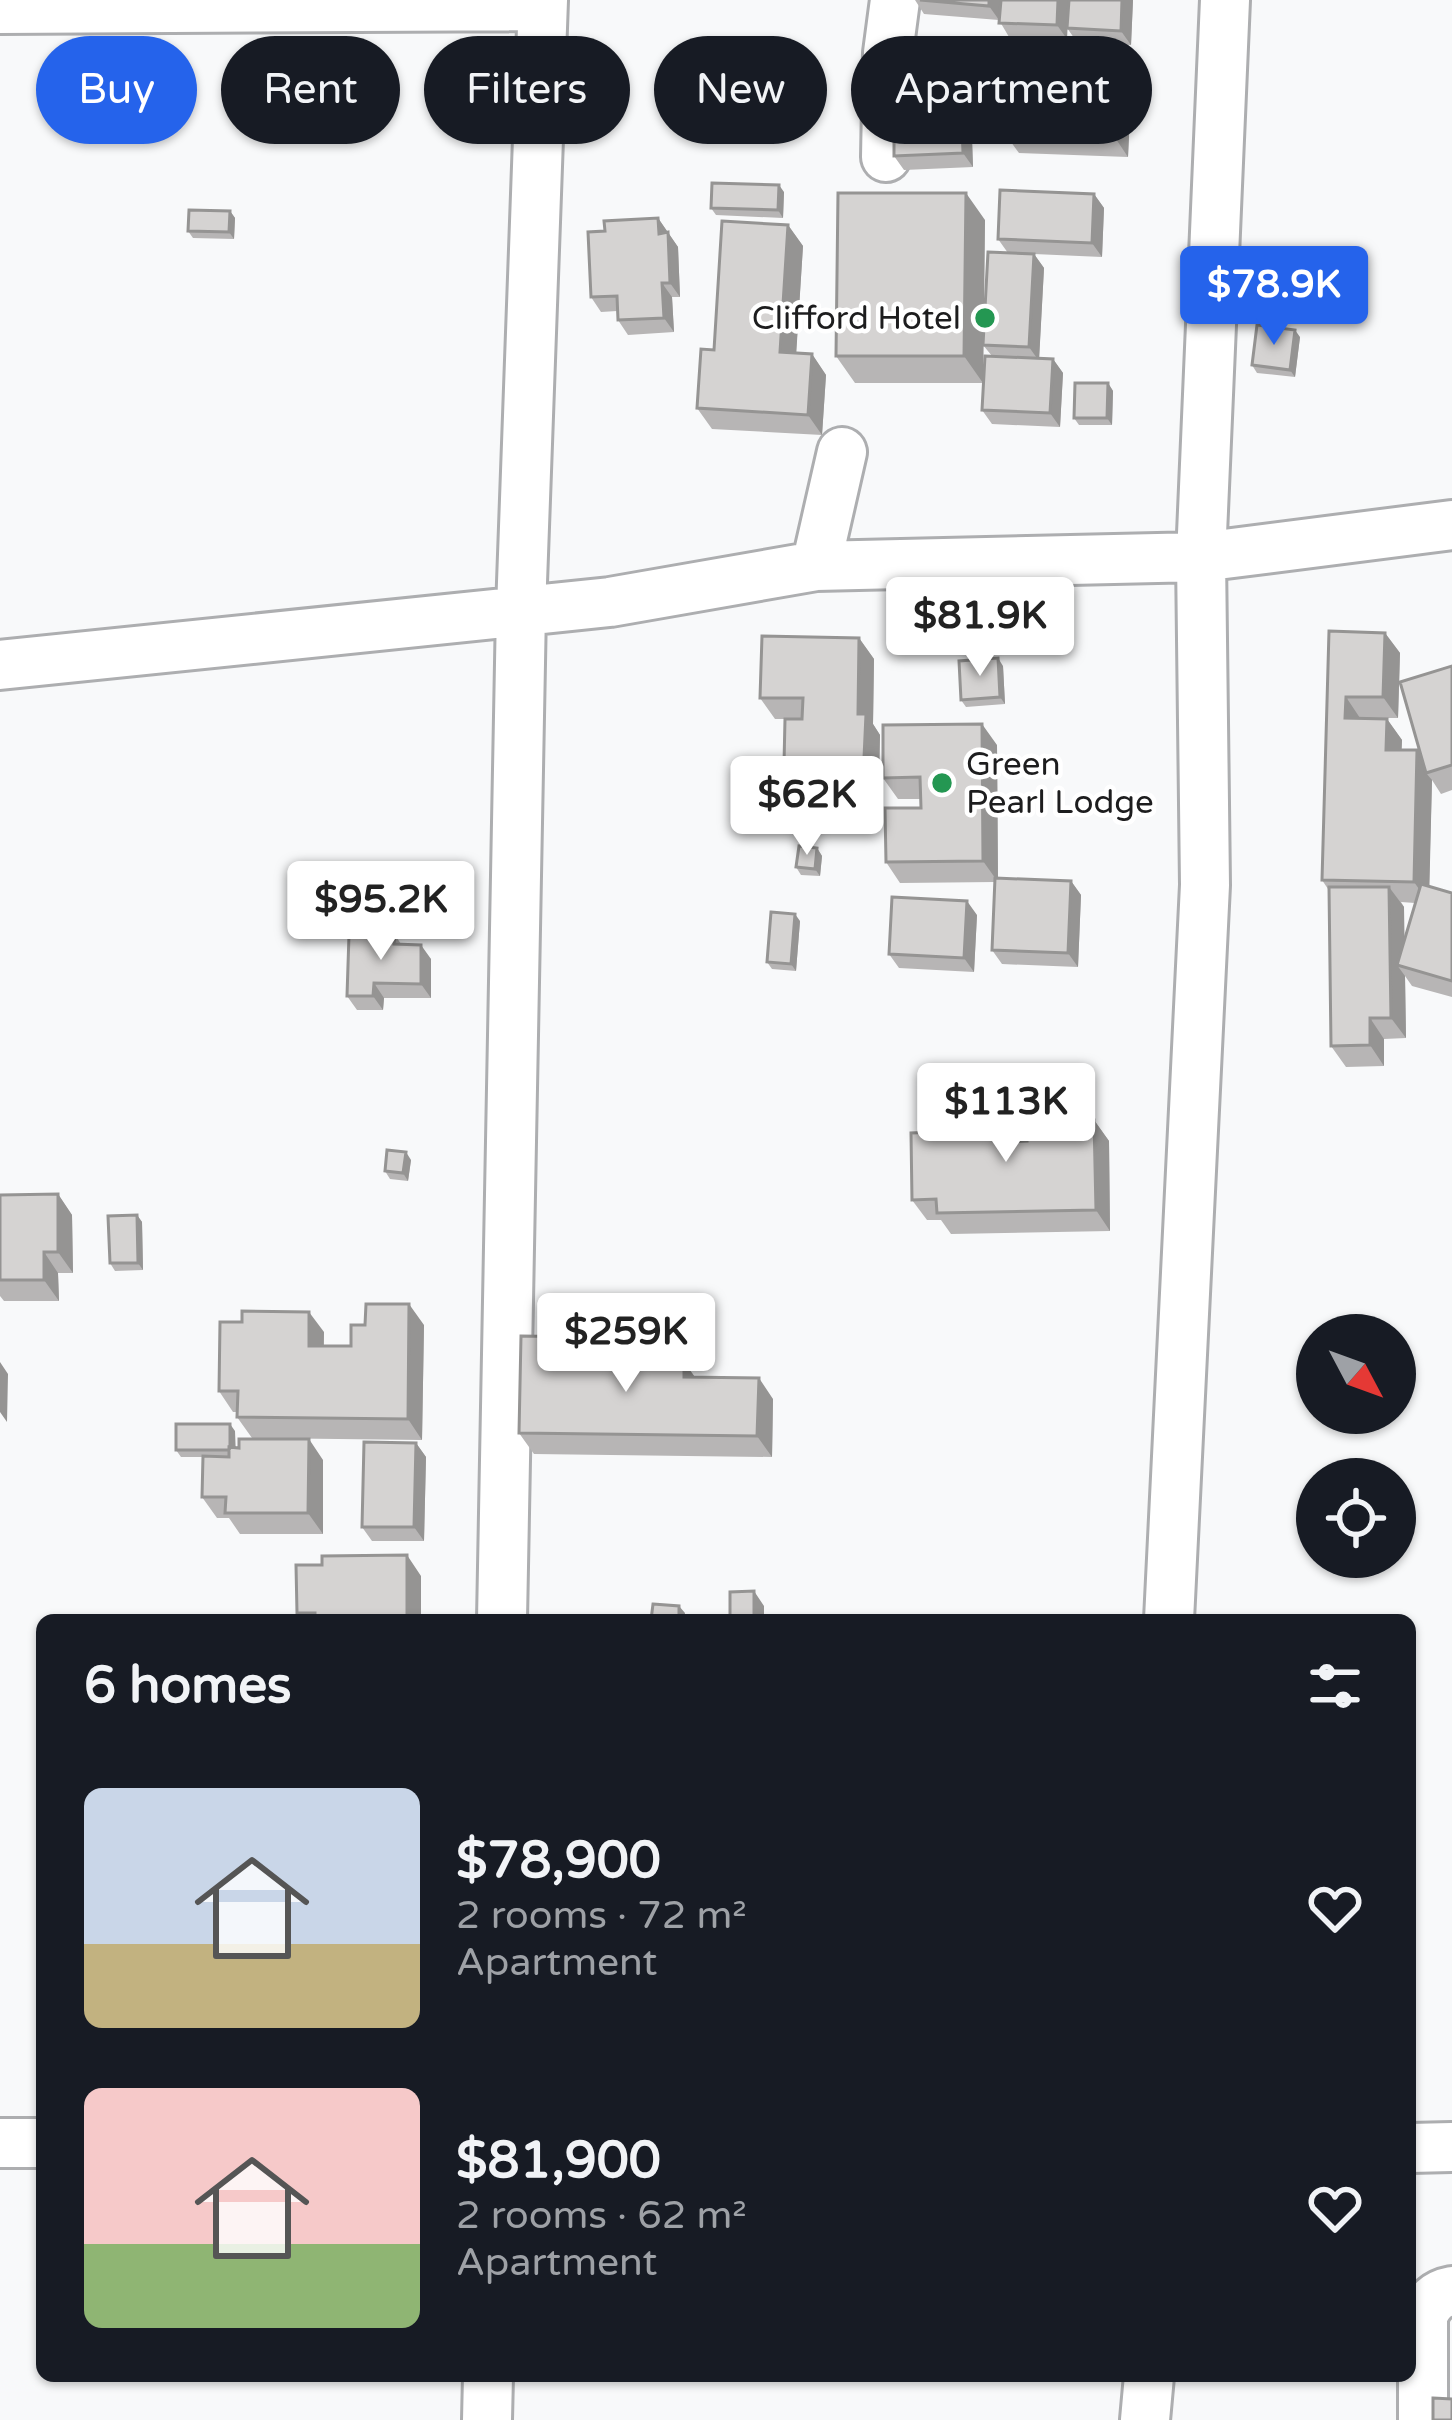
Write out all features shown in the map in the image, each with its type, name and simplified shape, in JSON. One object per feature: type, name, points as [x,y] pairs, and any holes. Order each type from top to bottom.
[{"type":"street","points":[[886,157],[888,53],[895,0]]},
{"type":"street","points":[[1201,0],[1224,57]]},
{"type":"street","points":[[1169,1614],[1205,885],[1201,557],[1225,0]]},
{"type":"street","points":[[0,8],[542,3],[521,610],[502,1614]]},
{"type":"street","points":[[816,566],[842,452]]},
{"type":"street","points":[[0,665],[610,602],[816,566],[1201,557],[1452,526]]},
{"type":"street","points":[[0,2143],[36,2143]]},
{"type":"street","points":[[1416,2148],[1452,2147]]},
{"type":"street","points":[[1423,2420],[1423,2316],[1429,2302],[1452,2291]]},
{"type":"street","points":[[488,2382],[488,2420]]},
{"type":"street","points":[[1145,2420],[1148,2382]]},
{"type":"building","points":[[920,0],[989,0],[989,6]]},
{"type":"building","points":[[1001,0],[1058,0],[1057,25],[999,23]]},
{"type":"building","points":[[1069,0],[1122,0],[1121,31],[1067,28]]},
{"type":"building","points":[[894,144],[963,144],[963,153],[894,156]]},
{"type":"building","points":[[712,183],[779,185],[778,210],[711,208]]},
{"type":"building","points":[[1000,190],[1094,194],[1092,243],[998,239]]},
{"type":"building","points":[[838,193],[966,193],[964,356],[836,356]]},
{"type":"building","points":[[189,210],[230,211],[229,232],[188,231]]},
{"type":"building","points":[[658,218],[659,234],[668,232],[670,283],[662,283],[664,318],[618,320],[617,296],[591,297],[588,232],[605,231],[604,221]]},
{"type":"building","points":[[722,221],[788,225],[780,352],[812,354],[808,415],[697,408],[701,349],[714,350]]},
{"type":"building","points":[[988,252],[1034,254],[1029,347],[983,345]]},
{"type":"building","points":[[1257,325],[1295,330],[1290,370],[1252,365]]},
{"type":"building","points":[[985,356],[1053,359],[1050,413],[982,410]]},
{"type":"building","points":[[1075,383],[1108,383],[1107,418],[1074,418]]},
{"type":"building","points":[[1329,631],[1385,633],[1383,697],[1346,697],[1345,718],[1387,719],[1386,750],[1417,750],[1414,882],[1322,880]]},
{"type":"building","points":[[762,636],[859,638],[858,714],[866,714],[864,758],[855,758],[854,798],[804,797],[805,765],[784,764],[785,719],[802,719],[803,698],[760,698]]},
{"type":"building","points":[[998,658],[1000,697],[961,700],[959,661]]},
{"type":"building","points":[[1452,666],[1452,765],[1426,773],[1400,682]]},
{"type":"building","points":[[982,724],[983,861],[886,862],[885,808],[921,808],[920,777],[883,778],[883,725]]},
{"type":"building","points":[[799,846],[817,848],[815,869],[796,867]]},
{"type":"building","points":[[995,878],[1071,881],[1068,953],[992,950]]},
{"type":"building","points":[[1421,884],[1452,893],[1452,981],[1397,965]]},
{"type":"building","points":[[1329,887],[1389,887],[1391,1018],[1370,1018],[1370,1045],[1331,1046]]},
{"type":"building","points":[[892,897],[967,901],[964,958],[889,954]]},
{"type":"building","points":[[771,912],[795,914],[791,964],[767,962]]},
{"type":"building","points":[[349,935],[395,935],[394,944],[421,945],[421,984],[374,983],[373,996],[347,996]]},
{"type":"building","points":[[1073,1112],[1073,1121],[1094,1120],[1096,1210],[937,1213],[936,1199],[912,1200],[911,1133],[936,1132],[936,1117],[1006,1115],[1007,1142],[1027,1141],[1026,1122],[1043,1121],[1043,1113]]},
{"type":"building","points":[[387,1150],[406,1152],[403,1173],[385,1171]]},
{"type":"building","points":[[58,1194],[58,1252],[44,1252],[44,1280],[0,1280],[0,1195]]},
{"type":"building","points":[[137,1215],[138,1263],[110,1263],[108,1216]]},
{"type":"building","points":[[366,1304],[409,1304],[408,1419],[237,1417],[238,1391],[219,1391],[220,1322],[242,1322],[242,1311],[309,1312],[309,1346],[351,1346],[351,1325],[365,1325]]},
{"type":"building","points":[[521,1336],[585,1337],[584,1355],[599,1349],[599,1361],[684,1362],[684,1377],[759,1378],[757,1436],[519,1433]]},
{"type":"building","points":[[176,1424],[230,1424],[230,1448],[176,1450]]},
{"type":"building","points":[[239,1439],[309,1439],[308,1513],[225,1513],[226,1497],[202,1497],[203,1456],[229,1457],[229,1447],[239,1448]]},
{"type":"building","points":[[364,1442],[416,1443],[414,1527],[362,1527]]},
{"type":"building","points":[[407,1555],[407,1614],[297,1613],[296,1565],[322,1565],[322,1556]]},
{"type":"building","points":[[754,1591],[754,1614],[730,1614],[730,1592]]},
{"type":"building","points":[[653,1604],[679,1606],[679,1614],[652,1614]]},
{"type":"building","points":[[1433,2398],[1452,2399],[1452,2420],[1433,2420]]},
{"type":"place","name":"Clifford Hotel","points":[[985,318]]},
{"type":"place","name":"Green Pearl Lodge","points":[[942,783]]}]
